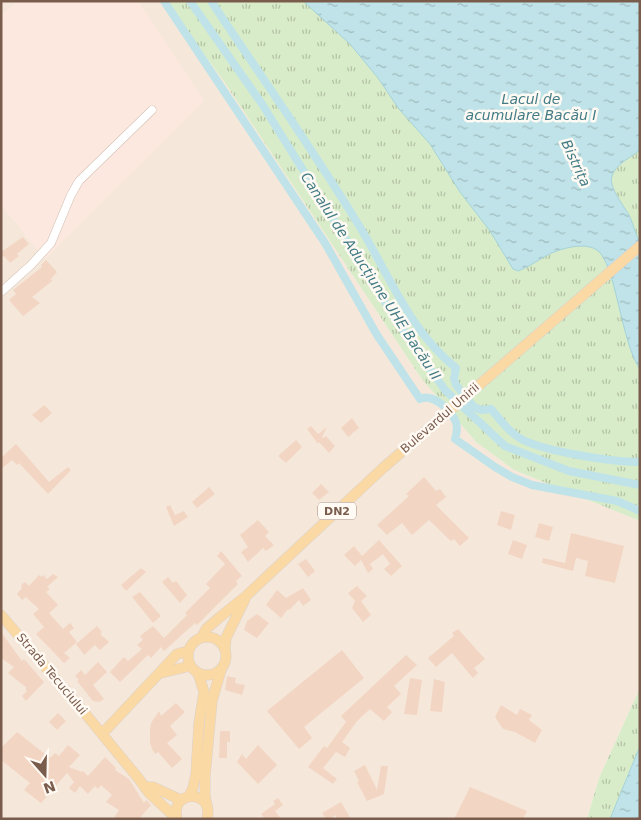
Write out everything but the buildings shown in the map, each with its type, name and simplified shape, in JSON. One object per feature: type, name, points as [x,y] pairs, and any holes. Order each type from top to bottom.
[{"type":"main road","name":"Bulevardul Unirii","points":[[202,638],[206,629],[246,596],[383,468],[640,246]]},
{"type":"main road","name":"Bulevardul Unirii","points":[[225,649],[226,638],[246,596]]},
{"type":"main road","name":"Strada Tecuciului","points":[[1,615],[102,734],[149,794],[177,818]]},
{"type":"main road","points":[[202,638],[218,640],[225,649]]},
{"type":"main road","name":"DN2","points":[[188,651],[196,640],[202,638]]},
{"type":"main road","name":"DN2","points":[[208,814],[205,796],[205,776],[212,701],[221,670],[226,660],[225,649]]},
{"type":"main road","points":[[102,734],[178,654],[188,651],[188,656],[204,692],[199,723],[196,774],[193,788],[176,808],[177,818]]},
{"type":"main road","points":[[160,673],[194,669],[210,675],[221,670]]},
{"type":"main road","points":[[145,787],[153,787],[185,798],[200,798],[208,814]]},
{"type":"street","points":[[1,292],[31,265],[51,243],[71,194],[79,182],[152,110]]},
{"type":"shaded area","points":[[1,1],[165,1],[223,80],[421,378],[476,442],[514,470],[640,521],[640,688],[599,778],[587,819],[1,819]]},
{"type":"shaded area","points":[[18,1],[138,1],[204,101],[45,259],[1,205],[1,15]]},
{"type":"green space","points":[[165,1],[640,1],[640,521],[514,470],[476,442],[421,378],[223,80]]},
{"type":"green space","points":[[640,688],[640,819],[587,819],[599,778]]},
{"type":"water","name":"Lacul de acumulare Bacău I","points":[[303,1],[640,1],[640,150],[616,168],[611,181],[630,217],[640,242],[640,369],[633,357],[609,270],[604,258],[597,250],[585,246],[567,248],[551,253],[518,271],[513,269],[490,231],[460,192],[430,144],[399,109],[378,78],[350,44]]},
{"type":"water","points":[[640,746],[640,819],[610,819]]},
{"type":"waterway","points":[[164,1],[325,243],[377,335],[420,399],[430,398],[435,400],[453,416],[457,427],[455,439],[495,467],[512,477],[532,485],[617,501],[640,511]]},
{"type":"waterway","name":"Canalul de Aducțiune UHE Bacău II","points":[[190,1],[262,104],[398,323],[445,390],[505,446],[569,471],[640,485]]},
{"type":"waterway","points":[[211,1],[340,196],[413,319],[440,353],[456,368],[454,379],[456,385],[474,407],[481,410],[491,409],[518,437],[542,447],[595,458],[640,462]]},
{"type":"water label","name":"Bistrița","points":[[576,163]]}]
